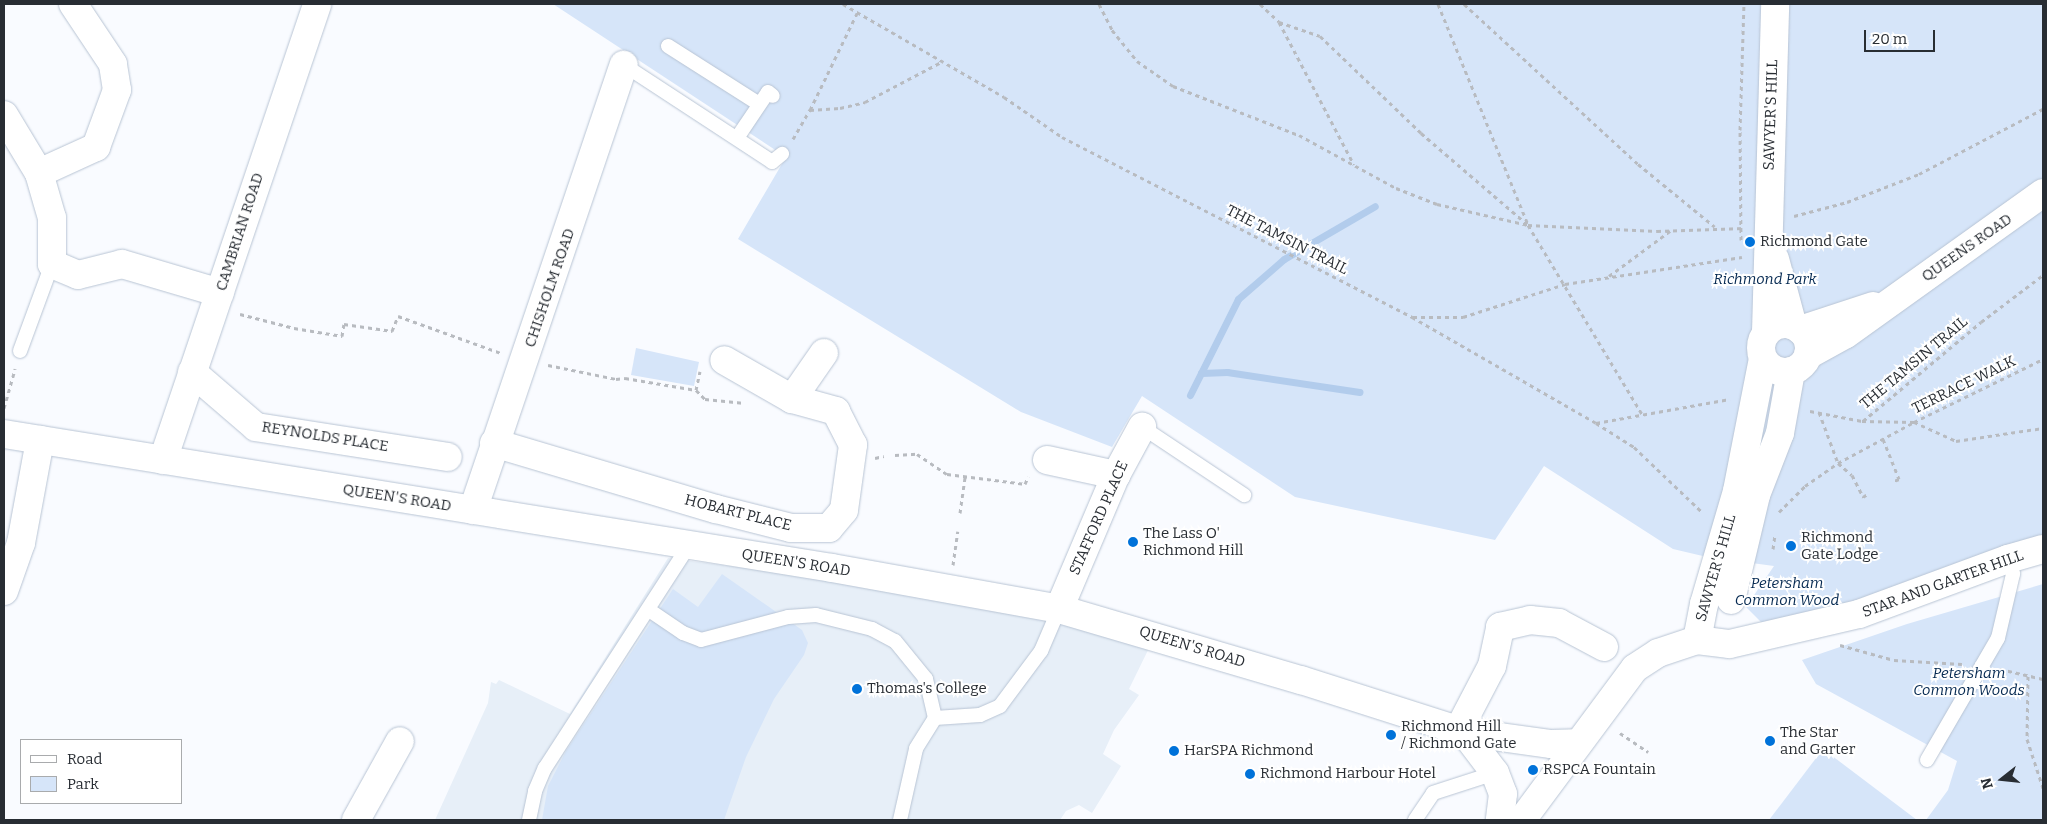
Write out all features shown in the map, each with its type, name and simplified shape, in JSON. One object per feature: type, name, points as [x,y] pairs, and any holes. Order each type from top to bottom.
[{"type":"street","points":[[39,173],[96,147],[117,90],[113,64],[73,4]]},
{"type":"street","name":"CAMBRIAN ROAD","points":[[163,460],[317,4]]},
{"type":"street","name":"SAWYER'S HILL","points":[[1697,640],[1704,604],[1737,491],[1764,346],[1775,4]]},
{"type":"street","name":"CHISHOLM ROAD","points":[[473,510],[494,443],[525,362],[624,65]]},
{"type":"street","points":[[4,115],[39,173],[52,218],[52,264],[78,275],[122,264],[218,301]]},
{"type":"street","name":"QUEENS ROAD","points":[[1764,346],[1779,325],[1798,346],[1889,301],[2043,193]]},
{"type":"street","name":"SAWYER'S HILL","points":[[1697,640],[1750,578],[1757,564],[1756,495],[1780,433],[1798,346],[1768,226]]},
{"type":"street","points":[[1764,346],[1775,370],[1798,346]]},
{"type":"street","points":[[785,396],[824,353]]},
{"type":"street","name":"HOBART PLACE","points":[[494,443],[716,509],[791,528],[829,528],[844,510],[853,445],[836,411],[785,396],[724,360]]},
{"type":"street","name":"REYNOLDS PLACE","points":[[192,372],[256,427],[448,457]]},
{"type":"street","name":"STAFFORD PLACE","points":[[1059,610],[1116,475],[1142,427]]},
{"type":"street","name":"QUEEN'S ROAD","points":[[4,434],[688,547],[832,568],[1059,610],[1300,680],[1461,732],[1551,744],[1576,743]]},
{"type":"street","points":[[4,591],[21,543],[40,440]]},
{"type":"street","points":[[1047,460],[1116,475]]},
{"type":"street","name":"STAR AND GARTER HILL","points":[[1697,640],[1730,644],[1859,614],[2008,559],[2043,549]]},
{"type":"street","points":[[1500,820],[1503,794],[1494,773],[1461,732],[1492,666],[1500,627],[1530,620],[1559,623],[1604,647]]},
{"type":"street","points":[[1522,820],[1576,743],[1635,668],[1658,653],[1697,640]]},
{"type":"street","points":[[356,820],[400,741]]},
{"type":"lane","points":[[668,46],[759,104]]},
{"type":"lane","points":[[624,65],[772,162],[782,154]]},
{"type":"lane","points":[[737,138],[768,92],[773,96]]},
{"type":"lane","points":[[20,351],[52,264]]},
{"type":"lane","points":[[1142,427],[1244,495]]},
{"type":"lane","points":[[529,820],[535,791],[545,768],[688,547]]},
{"type":"lane","points":[[1927,760],[1984,666],[1998,638],[2013,574],[2008,559]]},
{"type":"lane","points":[[649,610],[683,634],[701,640],[799,616],[839,618],[872,629],[896,641],[911,657],[926,679],[935,718],[916,748],[900,820]]},
{"type":"lane","points":[[935,718],[980,715],[1000,706],[1041,651],[1059,610]]},
{"type":"lane","points":[[1415,820],[1433,793],[1494,773]]},
{"type":"path","name":"THE TAMSIN TRAIL","points":[[843,4],[1004,97],[1062,137],[1412,317],[1596,423],[1634,447],[1703,513],[1712,514]]},
{"type":"path","points":[[1099,4],[1112,30],[1137,61],[1174,86],[1299,134],[1396,188],[1437,204],[1528,225],[1672,230],[1768,226],[1847,202],[1919,174],[2043,109]]},
{"type":"path","points":[[1260,4],[1279,22],[1354,166]]},
{"type":"path","points":[[1438,4],[1528,225],[1643,416]]},
{"type":"path","points":[[1464,4],[1638,164],[1716,228]]},
{"type":"path","points":[[782,154],[810,110],[857,13]]},
{"type":"path","points":[[1279,22],[1320,36],[1421,133],[1528,225]]},
{"type":"path","points":[[810,110],[840,108],[866,102],[943,61]]},
{"type":"path","points":[[1609,277],[1672,230]]},
{"type":"path","points":[[1412,317],[1463,317],[1565,284],[1743,257]]},
{"type":"path","name":"THE TAMSIN TRAIL","points":[[1786,407],[1862,421],[1981,322],[2043,275]]},
{"type":"path","points":[[218,301],[294,328],[342,336],[344,324],[392,332],[398,316],[525,362],[616,379],[625,378],[696,390],[705,399],[769,405],[785,396]]},
{"type":"path","points":[[4,408],[20,351]]},
{"type":"path","name":"TERRACE WALK","points":[[1862,421],[1914,422],[2043,359]]},
{"type":"path","points":[[1596,423],[1643,416],[1714,399],[1739,398]]},
{"type":"path","points":[[1818,412],[1838,463],[1852,475],[1863,497],[1866,495]]},
{"type":"path","points":[[1777,522],[1778,512],[1805,486],[1838,463],[1914,422],[1956,440],[2043,428]]},
{"type":"path","points":[[1883,439],[1899,479],[1894,481]]},
{"type":"path","points":[[895,455],[917,454],[947,474],[1025,484],[1032,461],[1047,460]]},
{"type":"path","points":[[960,513],[965,476]]},
{"type":"path","points":[[949,589],[958,531]]},
{"type":"path","points":[[1773,550],[1776,531]]},
{"type":"path","points":[[1830,643],[1894,660],[1984,666],[2043,679]]},
{"type":"path","points":[[2028,676],[2027,739],[2043,788]]},
{"type":"path","points":[[1620,733],[1648,752]]},
{"type":"shaded area","name":"Thomas's College","points":[[668,558],[898,588],[1152,642],[1129,689],[1139,695],[1114,730],[1103,754],[1121,766],[1092,813],[1079,805],[1066,811],[1060,820],[435,820],[488,703],[491,682],[496,684],[499,680],[570,714]]},
{"type":"green space","name":"Richmond Park","points":[[553,4],[2043,4],[2043,536],[1907,588],[1762,623],[1746,607],[1774,566],[1707,557],[1673,549],[1544,466],[1495,540],[1295,497],[1142,396],[1112,447],[1021,412],[738,239],[786,157]]},
{"type":"green space","points":[[636,348],[699,362],[694,386],[631,375]]},
{"type":"green space","points":[[722,574],[802,630],[808,643],[804,655],[774,699],[746,757],[724,820],[542,820],[548,786],[566,751],[673,589],[698,607]]},
{"type":"green space","name":"Petersham Common Woods","points":[[2043,584],[2043,820],[1926,820],[1948,790],[1957,761],[1816,684],[1802,660],[1907,624]]},
{"type":"green space","points":[[1823,749],[1917,820],[1769,820]]},
{"type":"waterway","points":[[1190,395],[1238,299],[1284,259],[1375,206]]},
{"type":"waterway","points":[[1201,373],[1227,372],[1359,392]]},
{"type":"place","name":"Richmond Gate","points":[[1750,242]]},
{"type":"place","name":"The Lass O' Richmond Hill","points":[[1133,542]]},
{"type":"place","name":"Richmond Gate Lodge","points":[[1791,546]]},
{"type":"place","name":"Thomas's College","points":[[857,689]]},
{"type":"place","name":"Richmond Hill / Richmond Gate","points":[[1391,735]]},
{"type":"place","name":"The Star and Garter","points":[[1770,741]]},
{"type":"place","name":"HarSPA Richmond","points":[[1174,751]]},
{"type":"place","name":"RSPCA Fountain","points":[[1533,770]]},
{"type":"place","name":"Richmond Harbour Hotel","points":[[1250,774]]},
{"type":"park label","name":"Petersham Common Wood","points":[[1787,592]]}]
